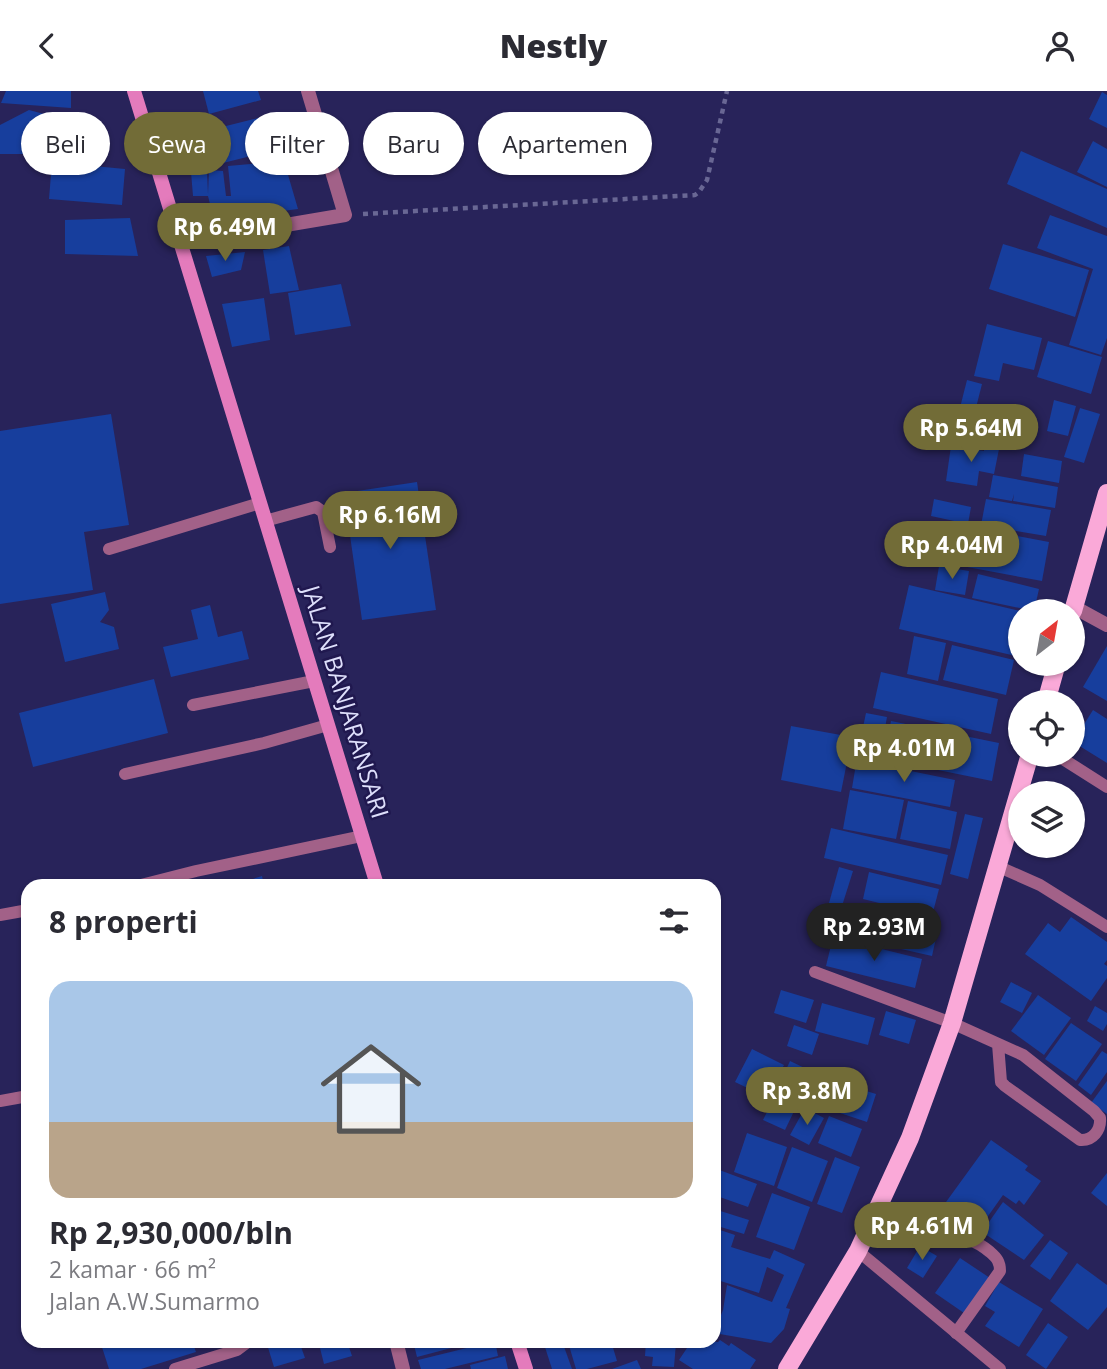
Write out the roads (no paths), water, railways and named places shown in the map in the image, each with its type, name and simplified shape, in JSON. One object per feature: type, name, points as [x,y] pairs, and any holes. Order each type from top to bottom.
[{"type":"main road","points":[[1076,599],[1107,493]]},
{"type":"main road","points":[[787,1369],[858,1251],[910,1138],[952,1023],[1026,767]]},
{"type":"street","name":"JALAN BANJARANSARI","points":[[134,91],[375,879]]},
{"type":"street","points":[[180,243],[345,215],[308,91]]},
{"type":"street","points":[[1085,615],[1107,625]]},
{"type":"street","points":[[398,1348],[403,1369]]},
{"type":"street","points":[[519,1348],[526,1369]]},
{"type":"lane","points":[[109,549],[260,503]]},
{"type":"lane","points":[[265,521],[316,507],[323,512],[330,547]]},
{"type":"lane","points":[[192,705],[314,681]]},
{"type":"lane","points":[[125,773],[264,743],[328,725]]},
{"type":"lane","points":[[1075,767],[1107,787]]},
{"type":"lane","points":[[165,879],[362,836]]},
{"type":"lane","points":[[997,866],[1040,885],[1107,927]]},
{"type":"lane","points":[[0,915],[21,911]]},
{"type":"lane","points":[[815,972],[952,1023],[1023,1055],[1094,1111],[1100,1118],[1097,1132],[1091,1138],[1080,1140],[1005,1086],[1001,1082],[998,1044]]},
{"type":"lane","points":[[0,1101],[21,1097]]},
{"type":"lane","points":[[879,1206],[924,1230],[977,1241],[996,1257],[1000,1271],[956,1333]]},
{"type":"lane","points":[[858,1251],[1000,1369]]},
{"type":"lane","points":[[175,1369],[240,1348]]}]
